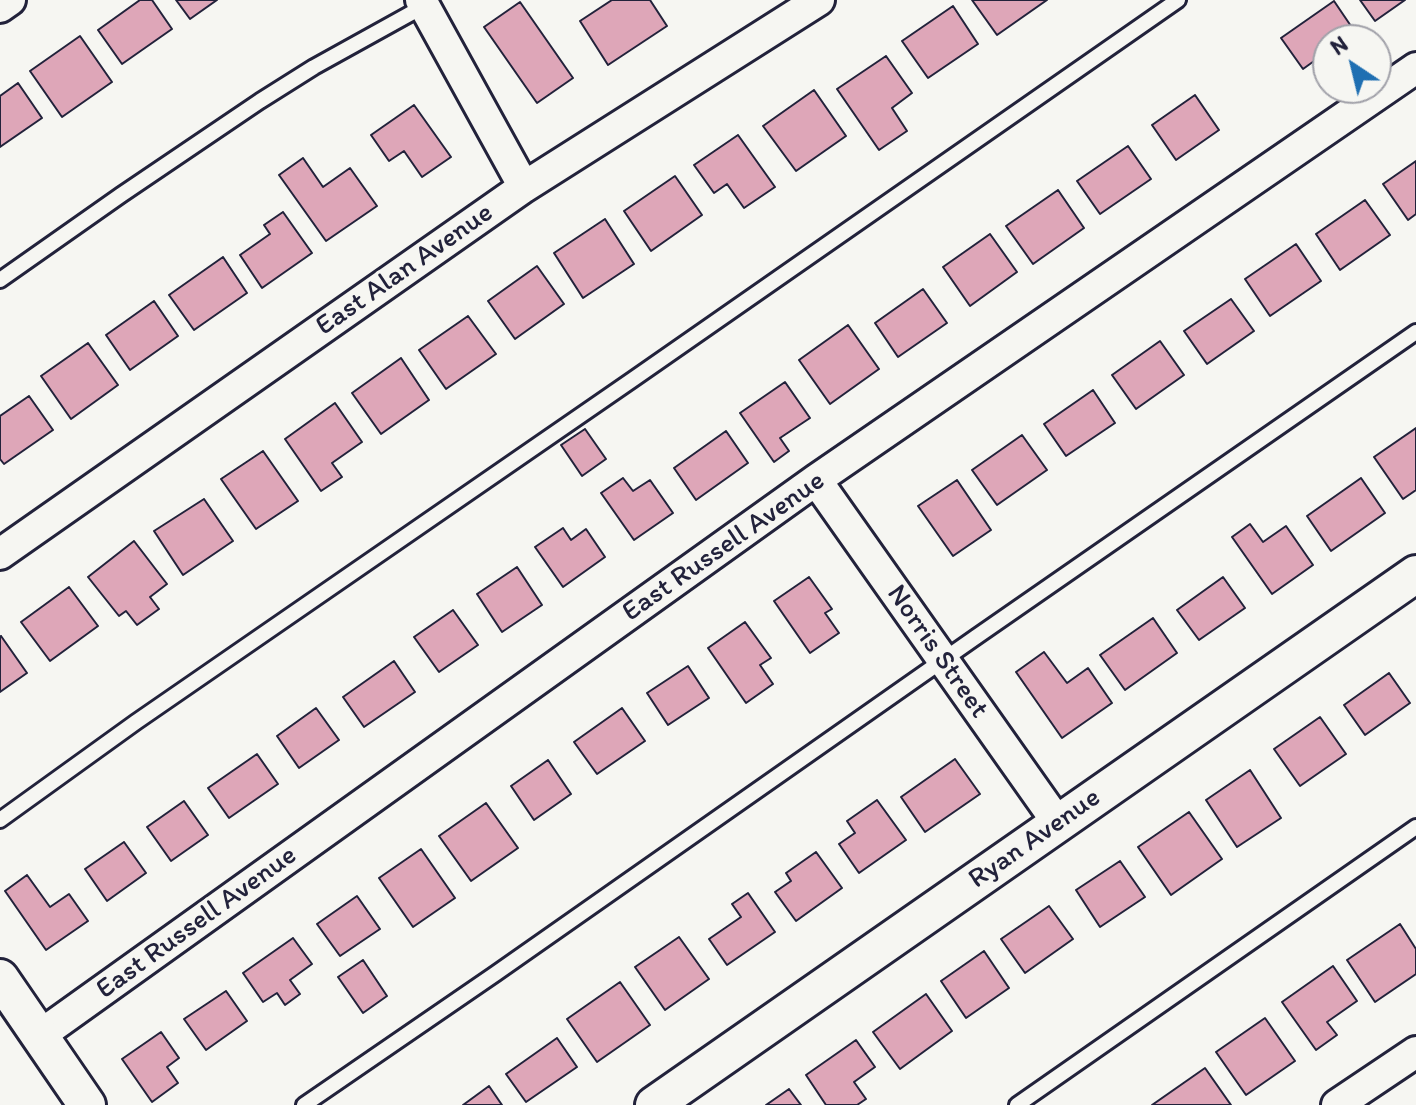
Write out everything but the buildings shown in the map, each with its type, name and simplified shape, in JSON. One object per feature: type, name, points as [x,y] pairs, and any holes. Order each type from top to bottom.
[{"type":"street","points":[[0,7],[10,0]]},
{"type":"street","name":"East Alan Avenue","points":[[0,554],[524,187],[819,0]]},
{"type":"street","points":[[426,2],[524,187]]},
{"type":"street","name":"East Russell Avenue","points":[[39,1036],[816,480],[1416,68]]},
{"type":"street","name":"Norris Street","points":[[816,480],[1058,823]]},
{"type":"street","name":"Ryan Avenue","points":[[654,1105],[1416,574]]},
{"type":"street","points":[[0,978],[87,1105]]},
{"type":"street","points":[[1337,1105],[1416,1052]]},
{"type":"lane","points":[[0,820],[136,722],[1178,0]]},
{"type":"lane","points":[[0,280],[260,101],[426,2]]},
{"type":"lane","points":[[304,1105],[1416,332]]},
{"type":"lane","points":[[1017,1105],[1416,827]]}]
